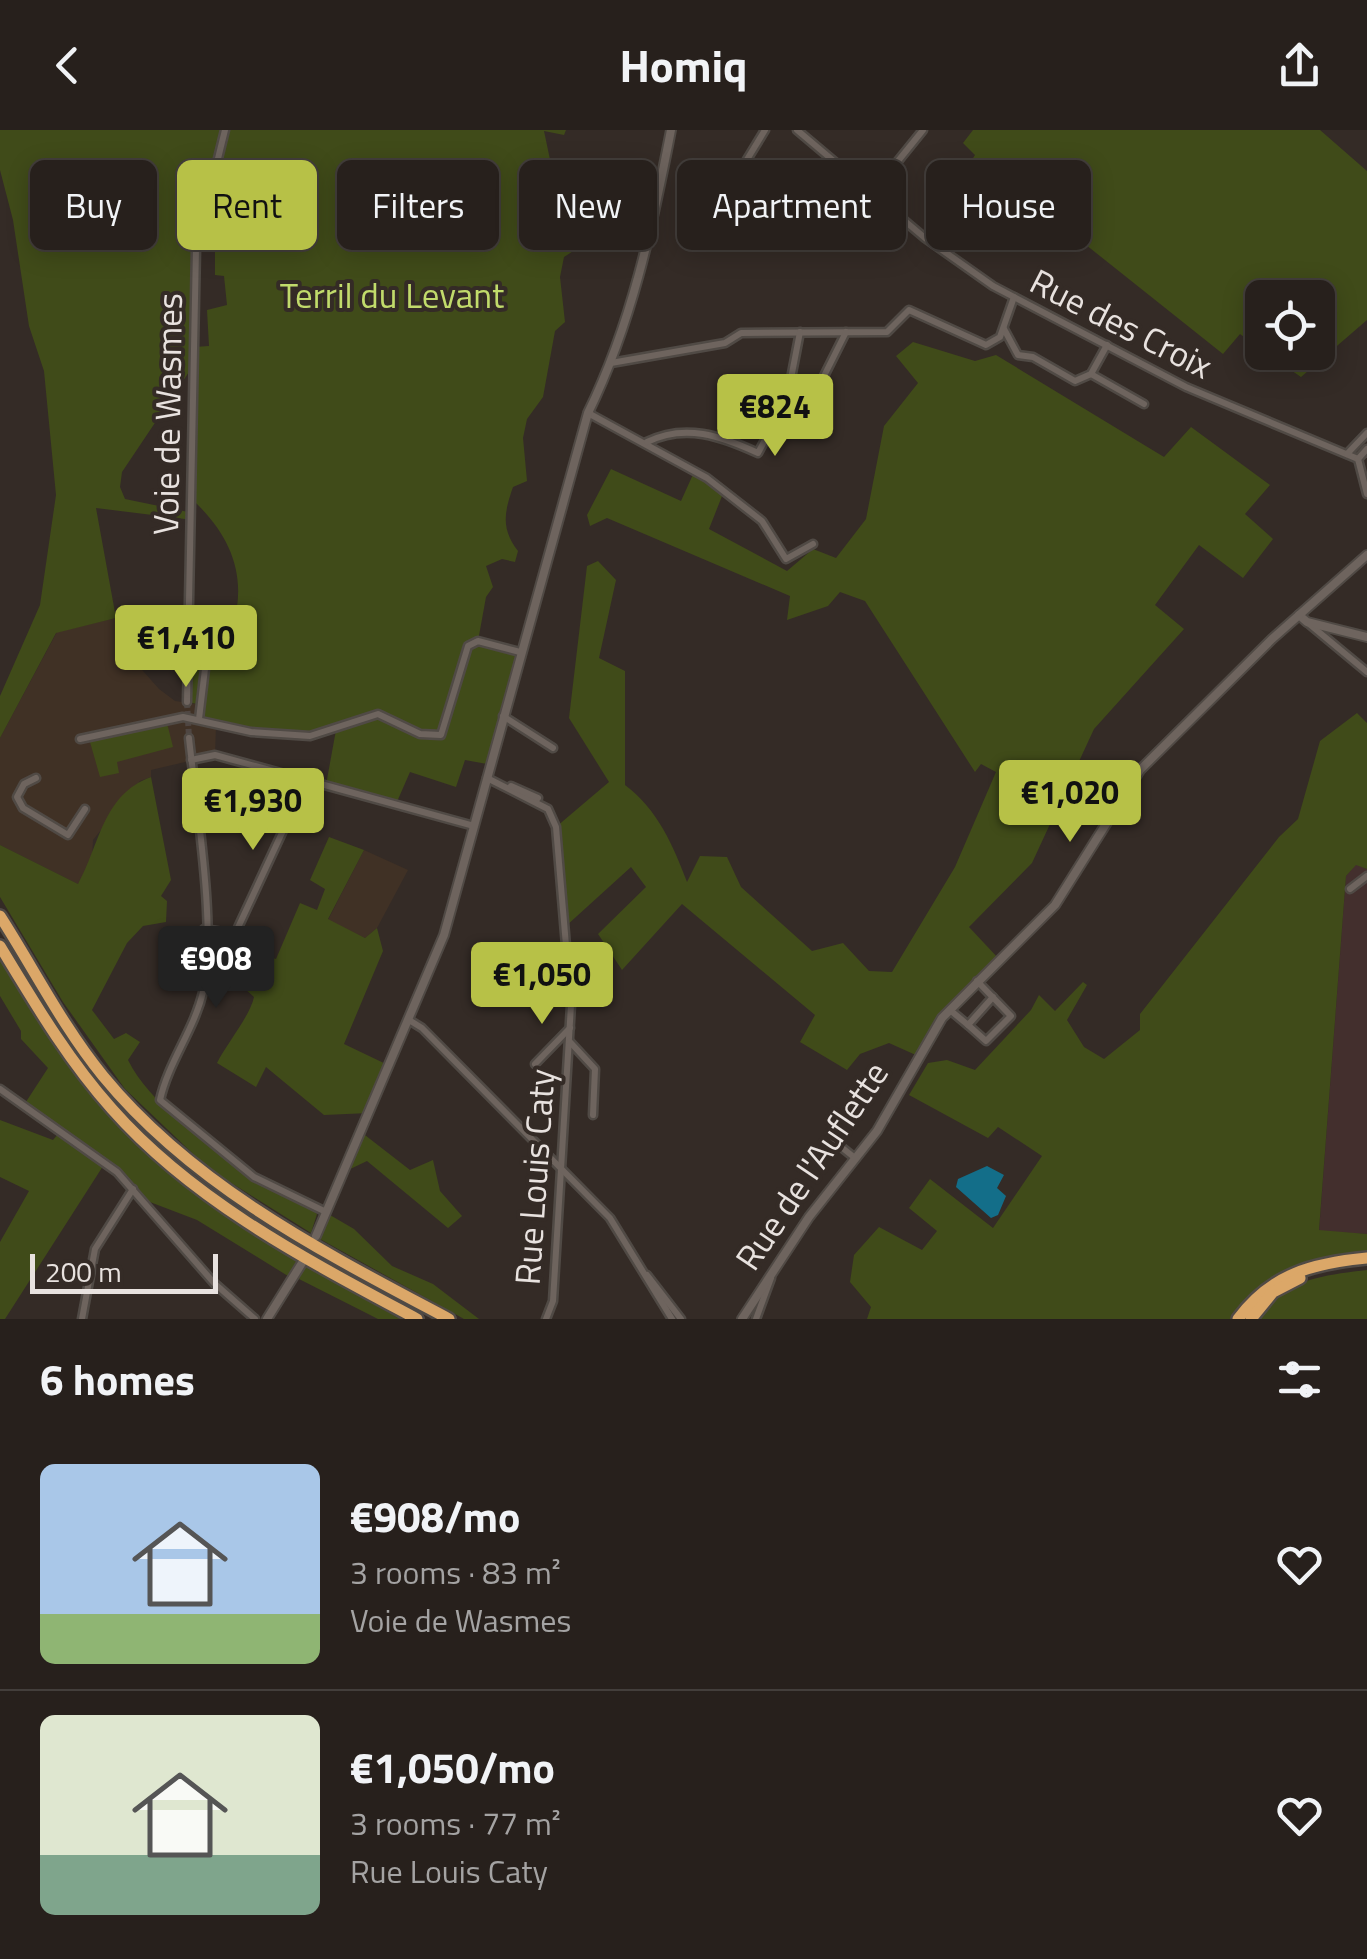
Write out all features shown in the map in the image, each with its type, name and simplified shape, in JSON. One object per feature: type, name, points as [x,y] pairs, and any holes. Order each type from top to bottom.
[{"type":"highway","points":[[0,916],[82,1048],[122,1098],[167,1144],[270,1218],[449,1319]]},
{"type":"highway","points":[[0,946],[80,1070],[157,1155],[264,1232],[417,1319]]},
{"type":"highway","points":[[1238,1319],[1268,1285],[1287,1275],[1367,1261]]},
{"type":"highway","points":[[1251,1319],[1274,1292],[1291,1282],[1367,1261]]},
{"type":"street","name":"Voie de Wasmes","points":[[188,702],[196,248],[225,130]]},
{"type":"street","points":[[316,1236],[444,936],[588,413],[612,363],[644,265],[671,130]]},
{"type":"street","points":[[747,160],[765,130]]},
{"type":"street","name":"Rue des Croix","points":[[797,130],[833,160]]},
{"type":"street","points":[[898,160],[923,130]]},
{"type":"street","name":"Rue des Croix","points":[[906,221],[1014,297],[1212,399],[1358,459]]},
{"type":"street","points":[[612,363],[725,342],[741,333],[887,332],[908,310],[986,345],[1000,338],[1014,297]]},
{"type":"street","points":[[1003,328],[1018,355],[1033,357],[1074,381],[1091,374],[1107,344]]},
{"type":"street","points":[[646,442],[661,435],[698,431],[758,453],[787,398],[800,332]]},
{"type":"street","points":[[818,410],[821,382],[846,332]]},
{"type":"street","points":[[1091,374],[1144,404]]},
{"type":"street","points":[[588,413],[708,478],[762,521],[786,558],[812,544]]},
{"type":"street","points":[[1346,454],[1367,433]]},
{"type":"street","points":[[1367,450],[1358,459],[1367,494]]},
{"type":"street","name":"Rue de l'Auflette","points":[[742,1319],[809,1217],[877,1131],[926,1042],[977,981],[1055,904],[1140,770],[1367,555]]},
{"type":"street","points":[[1303,619],[1367,637]]},
{"type":"street","points":[[1303,619],[1367,672]]},
{"type":"street","points":[[1330,643],[1331,633],[1341,630]]},
{"type":"street","points":[[80,739],[174,717],[251,732],[310,736],[378,714],[420,734],[442,736],[468,646],[478,642],[520,652]]},
{"type":"street","points":[[188,647],[207,652],[200,720]]},
{"type":"street","points":[[502,715],[553,748]]},
{"type":"street","points":[[189,738],[204,929],[202,994],[160,1100],[244,1170],[326,1212]]},
{"type":"street","points":[[191,760],[215,755],[474,826]]},
{"type":"street","name":"Rue Louis Caty","points":[[486,777],[553,816],[569,954],[570,1042],[562,1170],[553,1301],[546,1319]]},
{"type":"street","points":[[36,778],[24,784],[17,797],[23,808],[68,835],[84,809]]},
{"type":"street","points":[[204,929],[235,934],[287,822],[301,780]]},
{"type":"street","points":[[504,787],[538,798]]},
{"type":"street","points":[[1350,889],[1356,880],[1367,876]]},
{"type":"street","points":[[950,1010],[986,1041],[1009,1018],[1010,1013],[977,981]]},
{"type":"street","points":[[968,1025],[993,997]]},
{"type":"street","points":[[409,1020],[610,1218],[672,1319]]},
{"type":"street","points":[[534,1064],[570,1028]]},
{"type":"street","points":[[570,1042],[595,1069],[593,1115]]},
{"type":"street","points":[[0,1089],[41,1122],[105,1163],[214,1282],[255,1319]]},
{"type":"street","points":[[836,1142],[856,1158]]},
{"type":"street","points":[[82,1319],[95,1249],[132,1189]]},
{"type":"street","points":[[267,1319],[302,1263]]},
{"type":"street","points":[[756,1319],[773,1272]]},
{"type":"street","points":[[646,1275],[681,1319]]},
{"type":"shaded area","points":[[116,618],[127,653],[159,689],[175,701],[202,705],[216,726],[215,755],[151,770],[151,777],[140,781],[93,840],[92,859],[78,884],[0,845],[0,738],[57,632]]},
{"type":"shaded area","points":[[364,850],[408,870],[377,928],[365,938],[328,920]]},
{"type":"shaded area","points":[[1356,864],[1367,869],[1367,1234],[1319,1231],[1346,876]]},
{"type":"green space","name":"Terril du Levant","points":[[0,130],[566,130],[564,135],[544,131],[550,160],[519,160],[519,250],[575,250],[564,257],[560,277],[565,322],[555,331],[543,397],[527,419],[523,438],[527,481],[513,487],[508,505],[507,528],[518,551],[515,562],[502,559],[486,566],[493,587],[486,597],[478,641],[520,652],[487,764],[465,760],[456,787],[410,772],[396,804],[326,785],[336,730],[286,736],[199,719],[202,705],[187,702],[188,623],[232,629],[238,593],[227,545],[195,502],[193,366],[122,472],[120,487],[125,499],[193,513],[193,520],[96,508],[116,618],[56,633],[0,738],[0,696],[40,605],[56,495],[44,371],[29,326],[13,220],[0,170]],"holes":[[[177,160],[317,160],[317,250],[215,250],[215,275],[224,276],[227,305],[207,310],[209,346],[195,347],[196,250],[177,250]]]},
{"type":"green space","points":[[973,130],[1320,130],[1367,171],[1367,320],[1335,348],[1335,280],[1245,280],[1245,338],[1240,334],[1223,354],[1091,249],[1091,160],[972,160],[975,155],[963,143]]},
{"type":"green space","points":[[913,342],[975,361],[996,355],[1164,457],[1191,427],[1270,485],[1245,514],[1273,539],[1243,578],[1199,545],[1155,605],[1184,629],[1094,729],[1032,863],[969,927],[999,959],[942,1018],[918,1056],[889,1043],[860,1054],[847,1070],[800,1042],[815,1015],[682,904],[622,970],[598,934],[646,887],[631,867],[566,926],[556,827],[609,782],[569,718],[587,566],[598,561],[616,580],[599,658],[625,671],[625,785],[655,817],[687,882],[700,856],[727,857],[741,887],[812,951],[843,943],[869,971],[892,972],[955,867],[996,772],[981,764],[975,772],[865,601],[840,592],[828,606],[787,620],[790,596],[607,518],[590,526],[587,515],[611,469],[681,501],[695,470],[724,491],[709,529],[787,571],[813,549],[836,558],[866,519],[884,426],[918,383],[896,356]]},
{"type":"green space","points":[[1291,370],[1309,370],[1301,377]]},
{"type":"green space","points":[[1357,713],[1367,723],[1367,869],[1356,865],[1346,876],[1319,1230],[1367,1234],[1367,1252],[1308,1262],[1272,1277],[1230,1319],[867,1319],[871,1307],[850,1282],[854,1255],[879,1227],[922,1250],[937,1231],[909,1208],[930,1179],[993,1228],[1042,1156],[998,1127],[988,1138],[909,1095],[928,1063],[947,1060],[975,1070],[1031,1010],[1039,995],[1055,1011],[1083,982],[1087,985],[1067,1020],[1084,1047],[1104,1059],[1140,1030],[1140,1014],[1279,837],[1298,819],[1320,741]]},
{"type":"green space","points":[[167,723],[173,747],[117,762],[119,773],[100,777],[90,742]]},
{"type":"green space","points":[[151,777],[171,880],[161,896],[167,901],[166,922],[143,926],[127,943],[92,1010],[114,1039],[126,1033],[140,1042],[128,1060],[160,1103],[234,1160],[309,1204],[317,1214],[311,1233],[209,1169],[125,1089],[63,1002],[0,897],[0,845],[78,884],[112,808],[135,785]]},
{"type":"green space","points":[[329,837],[364,850],[328,919],[365,938],[377,928],[383,951],[344,1044],[390,1066],[369,1113],[324,1115],[266,1067],[256,1087],[217,1063],[252,1004],[254,997],[243,987],[260,954],[276,959],[300,903],[317,910],[325,889],[310,880]]},
{"type":"green space","points":[[0,959],[94,1095],[162,1164],[246,1228],[297,1260],[288,1276],[197,1220],[142,1199],[105,1163],[5,1319],[0,1319],[0,1242],[29,1191],[0,1177],[0,1120],[53,1140],[58,1134],[22,1108],[48,1068],[21,1039],[21,1031],[0,996]]},
{"type":"green space","points":[[361,1132],[410,1170],[433,1160],[440,1191],[462,1216],[448,1228],[367,1161],[344,1172]]},
{"type":"green space","points":[[330,1215],[354,1229],[392,1266],[433,1284],[479,1319],[464,1319],[320,1239]]},
{"type":"green space","points":[[305,1265],[400,1319],[378,1319],[299,1279]]},
{"type":"green space","points":[[1367,1270],[1367,1319],[1254,1319],[1290,1288],[1319,1277]]},
{"type":"water","points":[[987,1166],[1004,1175],[997,1188],[1006,1196],[998,1215],[991,1218],[956,1187],[958,1179]]},
{"type":"tunnel","points":[[187,702],[189,738]]}]
